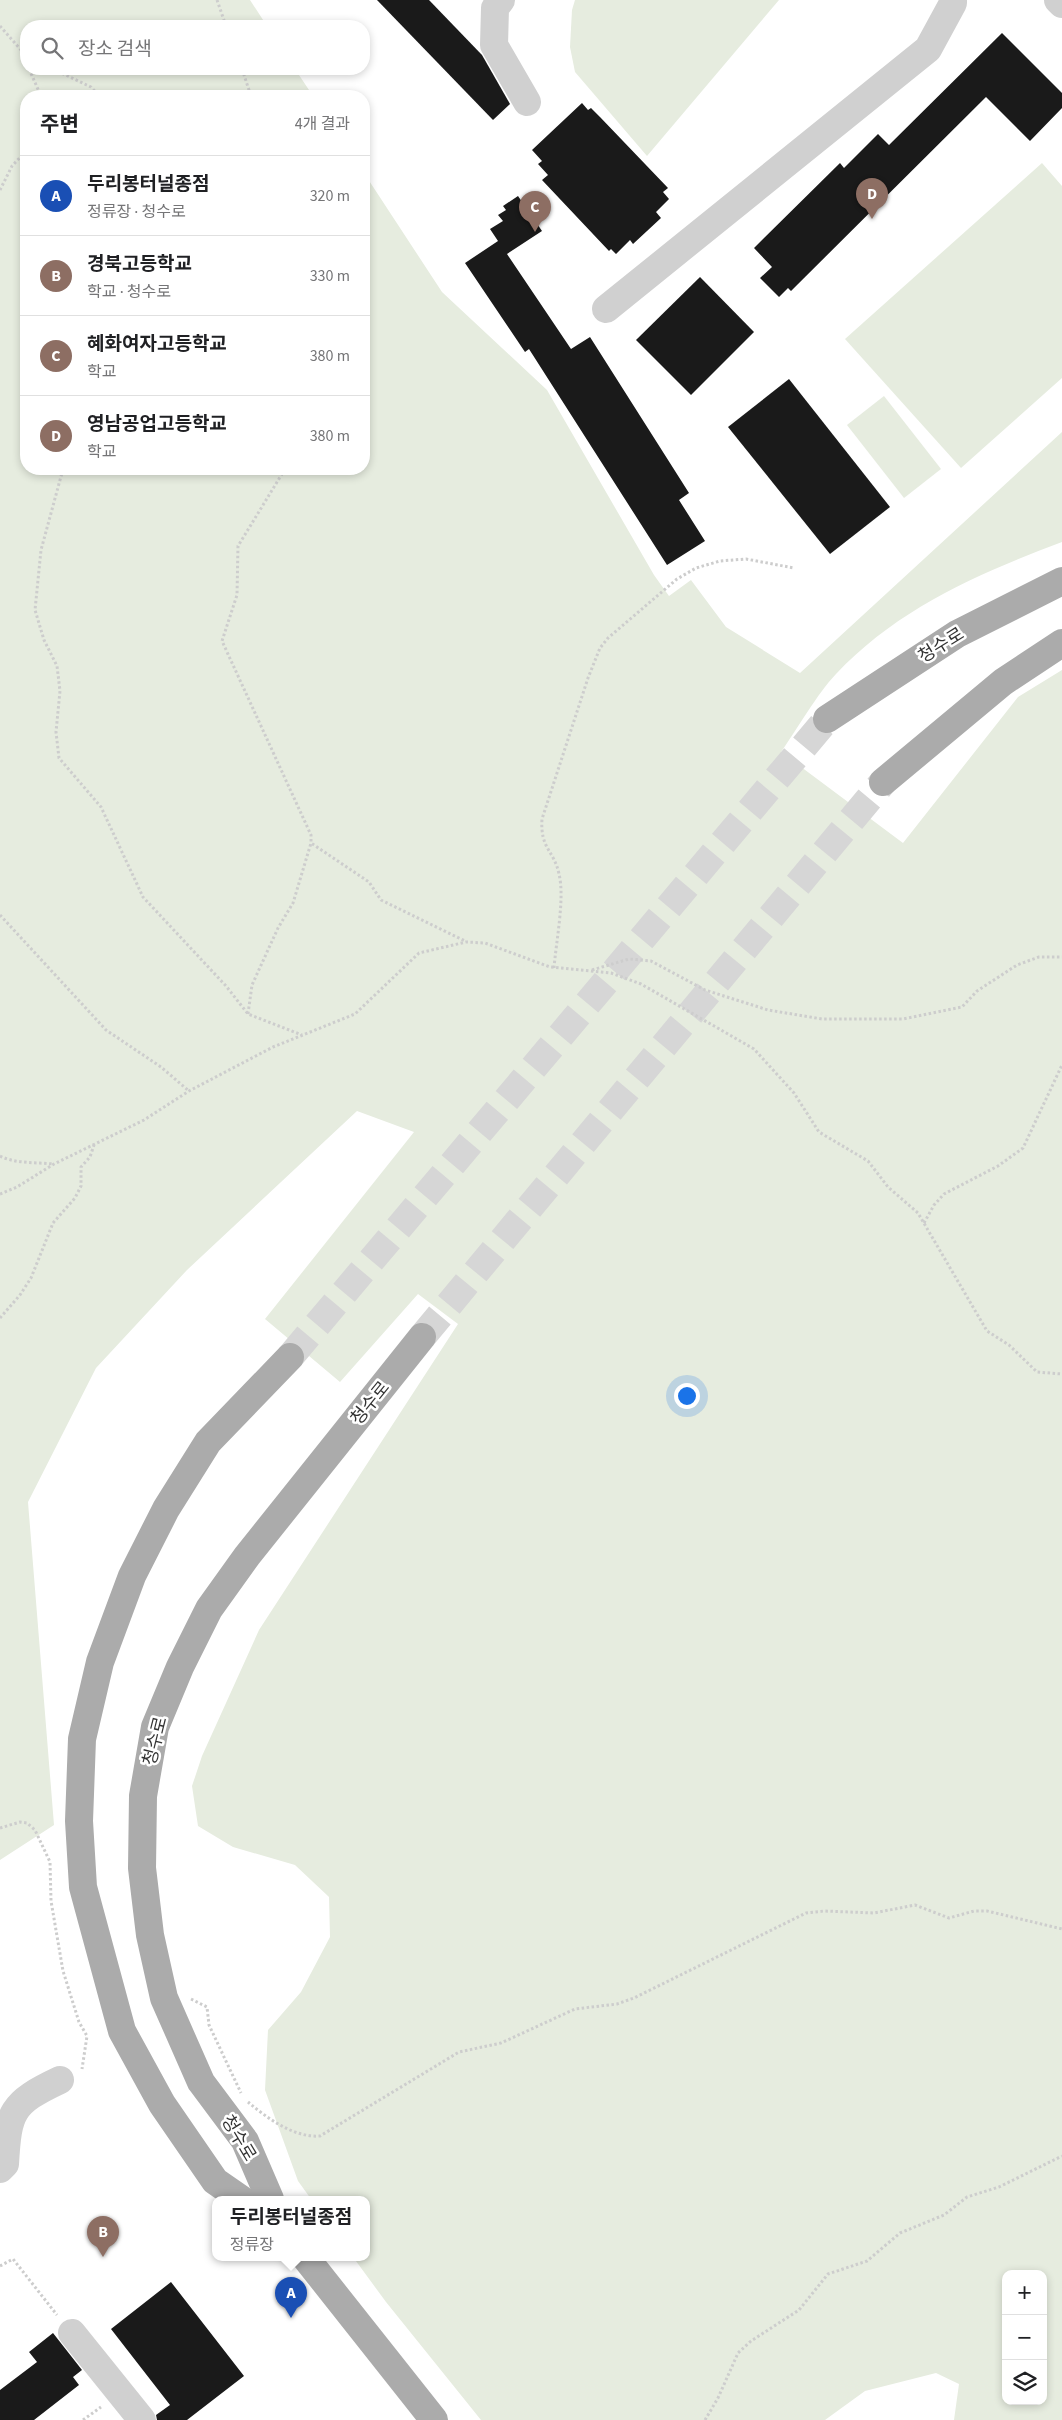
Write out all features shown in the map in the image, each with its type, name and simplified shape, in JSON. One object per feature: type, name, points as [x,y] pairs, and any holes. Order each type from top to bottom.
[{"type":"main road","name":"청수로","points":[[826,719],[956,634],[1062,581]]},
{"type":"main road","points":[[883,782],[1003,682],[1062,643]]},
{"type":"main road","name":"청수로","points":[[269,2196],[245,2142],[201,2082],[164,1998],[150,1935],[142,1868],[143,1796],[155,1727],[180,1667],[209,1609],[246,1556],[422,1337]]},
{"type":"main road","points":[[237,2196],[215,2181],[162,2104],[122,2031],[83,1887],[79,1821],[82,1739],[103,1654],[132,1576],[166,1509],[208,1442],[290,1357]]},
{"type":"main road","points":[[308,2261],[434,2420]]},
{"type":"street","points":[[501,0],[495,8],[494,45],[527,102]]},
{"type":"street","points":[[606,309],[928,49],[953,0]]},
{"type":"street","points":[[1058,0],[1062,4]]},
{"type":"street","points":[[0,2169],[5,2164],[7,2132],[16,2108],[40,2090],[60,2080]]},
{"type":"street","points":[[72,2333],[142,2420]]},
{"type":"path","points":[[217,0],[224,20]]},
{"type":"path","points":[[0,26],[20,50]]},
{"type":"path","points":[[32,75],[39,90]]},
{"type":"path","points":[[64,75],[93,90]]},
{"type":"path","points":[[244,75],[249,90]]},
{"type":"path","points":[[0,190],[12,166],[20,158]]},
{"type":"path","points":[[61,475],[41,550],[35,610],[44,640],[57,666],[60,691],[56,732],[59,758],[101,807],[143,897],[226,986],[248,1014],[302,1035]]},
{"type":"path","points":[[248,1014],[252,985],[278,928],[293,903],[311,843],[311,835],[222,640],[237,595],[238,546],[281,475]]},
{"type":"path","points":[[554,968],[560,881],[557,865],[543,842],[542,819],[600,648],[608,638],[677,579],[696,568],[720,561],[746,559],[794,568]]},
{"type":"path","points":[[311,843],[369,882],[381,900],[466,942]]},
{"type":"path","points":[[0,915],[106,1030],[161,1066],[189,1091]]},
{"type":"path","points":[[0,1194],[17,1187],[54,1164],[144,1120],[189,1091],[273,1047],[355,1014],[419,953],[466,942],[485,943],[554,968],[611,973],[641,984],[754,1049],[794,1093],[819,1132],[868,1160],[888,1187],[911,1206],[924,1223],[987,1331],[1009,1345],[1037,1372],[1062,1374]]},
{"type":"path","points":[[589,971],[629,959],[651,961],[705,990],[768,1010],[822,1019],[903,1019],[962,1007],[977,991],[1017,965],[1039,957],[1062,957]]},
{"type":"path","points":[[924,1223],[934,1205],[944,1194],[1006,1161],[1023,1148],[1062,1065]]},
{"type":"path","points":[[0,1318],[28,1283],[54,1223],[75,1198],[81,1186],[81,1167],[90,1157],[94,1145]]},
{"type":"path","points":[[0,1156],[14,1163],[28,1161],[54,1164]]},
{"type":"path","points":[[0,1828],[20,1822],[27,1823],[35,1830],[50,1862],[51,1901],[63,1971],[79,2022],[87,2036],[81,2071],[60,2080]]},
{"type":"path","points":[[247,2101],[257,2110],[296,2133],[308,2137],[320,2136],[459,2052],[501,2043],[575,2009],[617,2004],[634,1998],[806,1913],[824,1911],[874,1913],[915,1905],[949,1918],[974,1911],[987,1911],[1062,1929]]},
{"type":"path","points":[[164,1998],[190,1998],[207,2007],[212,2031],[242,2094]]},
{"type":"path","points":[[704,2420],[718,2398],[738,2352],[799,2310],[828,2274],[867,2261],[900,2233],[944,2215],[967,2197],[999,2187],[1062,2156]]},
{"type":"path","points":[[0,2266],[13,2260],[72,2333]]},
{"type":"shaded area","points":[[0,0],[250,0],[263,20],[20,20],[20,75],[299,75],[309,90],[20,90],[20,475],[370,475],[370,182],[442,292],[547,390],[654,575],[669,596],[691,580],[726,627],[800,673],[1062,432],[1062,542],[1001,566],[941,595],[913,611],[886,630],[860,651],[829,682],[781,752],[903,843],[1018,697],[1062,670],[1062,2420],[954,2420],[959,2384],[936,2373],[865,2391],[825,2420],[481,2420],[386,2302],[356,2261],[370,2261],[370,2196],[309,2196],[298,2181],[265,2090],[268,2030],[301,1992],[330,1937],[329,1897],[295,1865],[233,1847],[198,1826],[192,1786],[202,1756],[259,1630],[458,1324],[418,1294],[340,1382],[265,1319],[414,1132],[357,1111],[187,1270],[96,1368],[28,1502],[54,1825],[0,1860]]},
{"type":"shaded area","points":[[575,0],[779,0],[647,156],[575,72],[570,47],[572,10]]},
{"type":"shaded area","points":[[1042,163],[1062,186],[1062,378],[961,468],[845,339]]},
{"type":"shaded area","points":[[884,396],[941,469],[904,498],[847,425]]},
{"type":"building","points":[[377,0],[429,0],[482,55],[510,104],[493,120]]},
{"type":"building","points":[[1002,33],[1062,93],[1062,108],[1030,141],[986,97],[791,291],[788,288],[779,297],[760,278],[772,267],[754,248],[840,163],[844,168],[878,134],[889,145]]},
{"type":"building","points":[[582,103],[588,110],[591,108],[668,188],[663,192],[669,199],[656,212],[661,218],[633,244],[630,240],[616,254],[611,249],[609,251],[542,180],[548,175],[538,164],[542,161],[532,150]]},
{"type":"building","points":[[518,196],[542,231],[507,254],[571,349],[590,337],[689,493],[679,500],[705,541],[667,565],[529,349],[525,352],[465,263],[498,241],[490,229],[503,221],[498,215],[506,210],[503,206]]},
{"type":"building","points":[[700,277],[754,332],[691,395],[636,340]]},
{"type":"building","points":[[789,379],[890,507],[830,554],[728,427]]},
{"type":"building","points":[[171,2282],[244,2376],[187,2420],[157,2420],[156,2415],[170,2405],[111,2329]]},
{"type":"building","points":[[53,2333],[82,2370],[73,2377],[79,2385],[34,2420],[0,2420],[0,2390],[37,2362],[29,2352]]},
{"type":"tunnel","points":[[290,1357],[827,719]]},
{"type":"tunnel","points":[[422,1337],[883,782]]},
{"type":"place","name":"영남공업고등학교","points":[[872,219]]},
{"type":"place","name":"혜화여자고등학교","points":[[535,232]]},
{"type":"place","name":"경북고등학교","points":[[103,2257]]},
{"type":"place","name":"두리봉터널종점","points":[[291,2318]]}]
